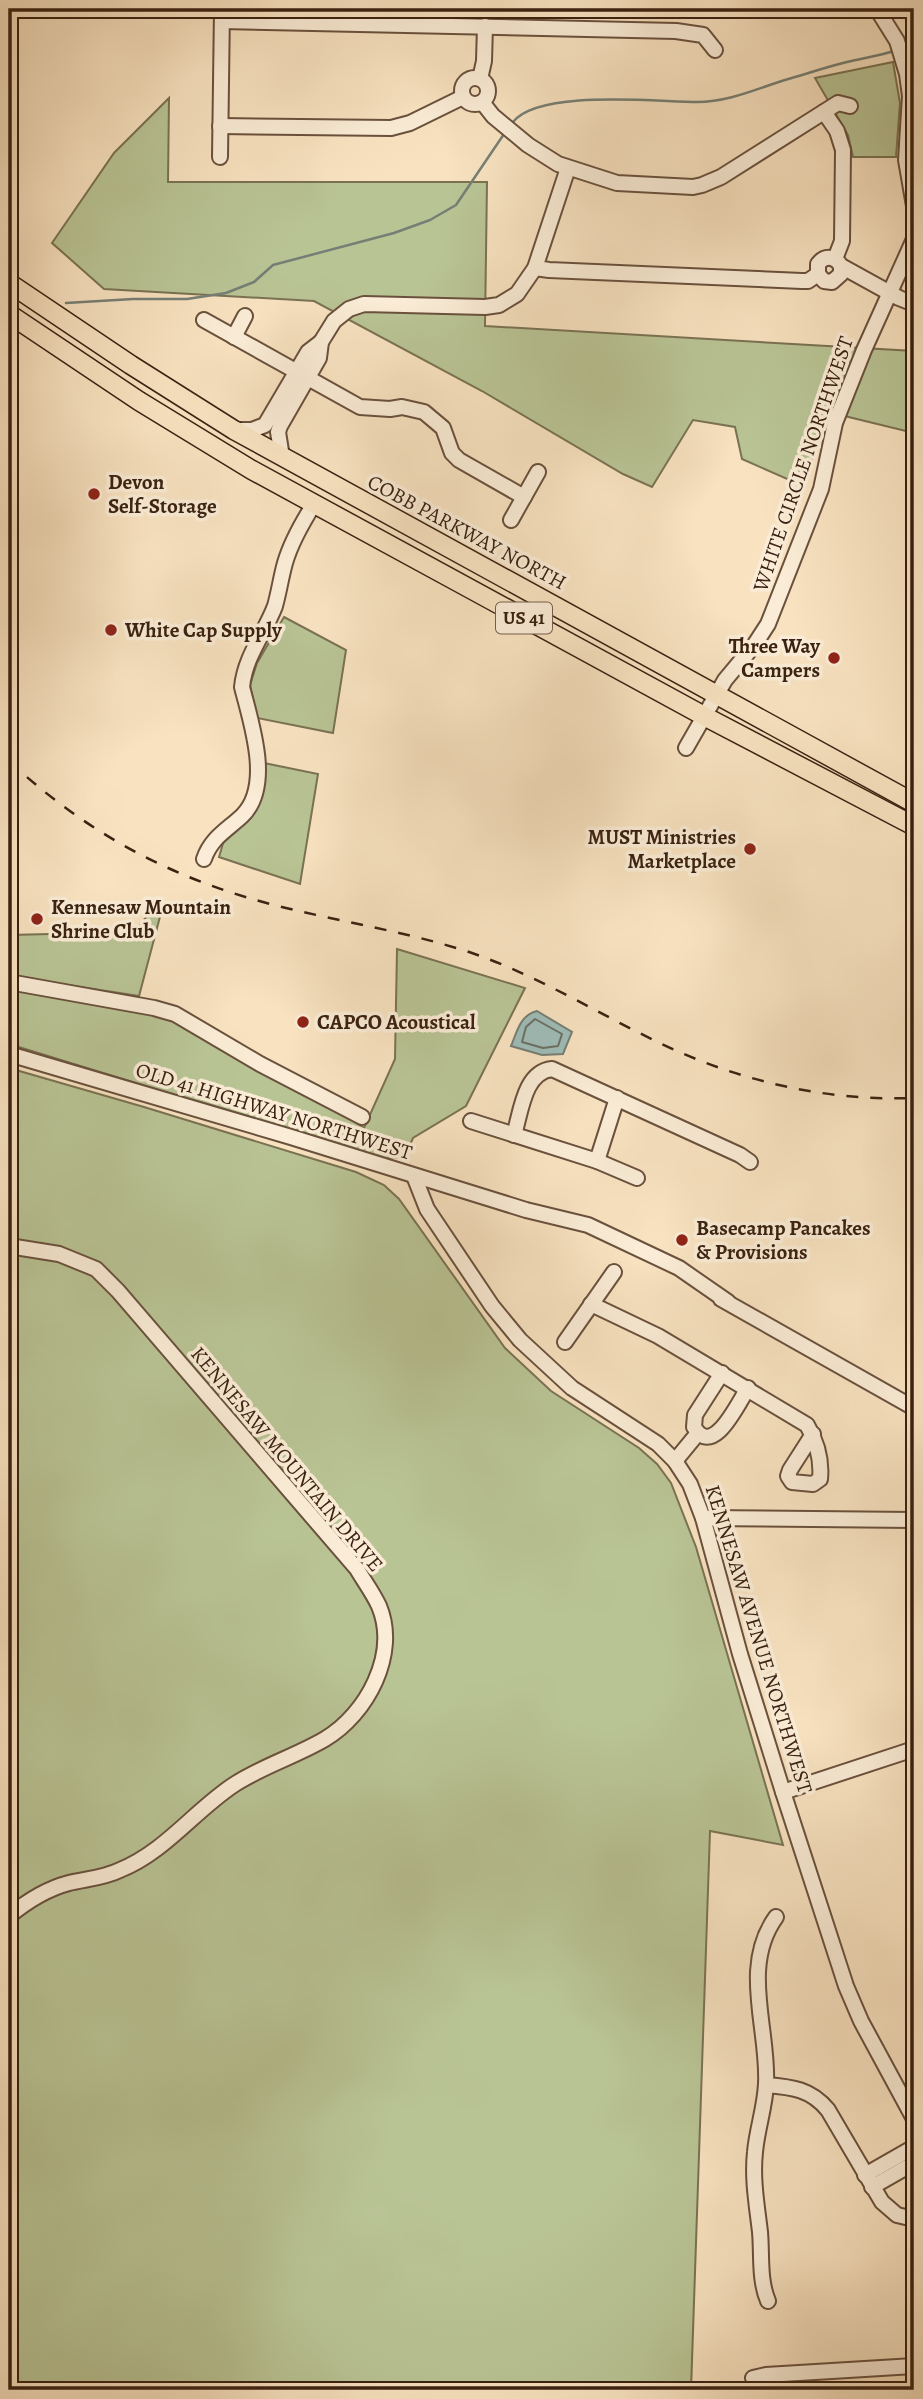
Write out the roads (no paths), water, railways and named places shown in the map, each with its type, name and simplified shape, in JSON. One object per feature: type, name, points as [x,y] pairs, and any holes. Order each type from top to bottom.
[{"type":"main road","name":"COBB PARKWAY NORTH","points":[[9,283],[234,430],[914,803]]},
{"type":"main road","name":"US 41","points":[[9,314],[190,434],[314,505],[914,826]]},
{"type":"street","points":[[877,9],[901,50],[907,74],[912,110],[906,160],[914,206]]},
{"type":"street","points":[[220,157],[222,15],[690,32],[703,35],[715,50]]},
{"type":"street","points":[[480,79],[484,61],[485,26]]},
{"type":"street","points":[[472,78],[480,79],[488,88],[487,96],[482,102],[471,104],[463,97],[462,89],[465,82],[472,78]]},
{"type":"street","points":[[220,126],[391,128],[410,123],[463,97]]},
{"type":"street","points":[[482,102],[493,116],[528,145],[568,168],[617,183],[702,186],[721,177],[838,103],[850,106]]},
{"type":"street","points":[[535,268],[802,281],[808,281],[818,274],[824,281],[832,282],[841,274],[838,262],[842,241],[843,150],[837,131],[824,112]]},
{"type":"street","points":[[234,430],[252,430],[265,425],[319,358],[321,342],[341,314],[364,304],[477,307],[499,304],[517,294],[535,268],[568,168]]},
{"type":"street","name":"WHITE CIRCLE NORTHWEST","points":[[686,748],[731,671],[755,644],[768,624],[821,489],[835,423],[914,239]]},
{"type":"street","points":[[838,262],[914,304]]},
{"type":"street","points":[[234,337],[245,316]]},
{"type":"street","points":[[204,320],[360,407],[402,407],[424,412],[443,428],[452,453],[459,460],[524,496]]},
{"type":"street","points":[[282,457],[278,432],[302,376]]},
{"type":"street","points":[[511,520],[538,472]]},
{"type":"street","points":[[204,859],[218,835],[242,816],[256,797],[256,751],[242,687],[243,679],[256,641],[274,608],[286,561],[297,534],[314,505]]},
{"type":"street","points":[[9,982],[175,1014],[260,1064],[362,1117]]},
{"type":"street","name":"OLD 41 HIGHWAY NORTHWEST","points":[[9,1054],[189,1106],[526,1210],[576,1221],[612,1235],[679,1268],[728,1302],[914,1408]]},
{"type":"street","points":[[514,1135],[532,1080],[540,1072],[552,1069],[750,1162]]},
{"type":"street","points":[[597,1161],[617,1098]]},
{"type":"street","points":[[471,1121],[597,1161],[637,1178]]},
{"type":"street","name":"KENNESAW AVENUE NORTHWEST","points":[[414,1175],[427,1209],[492,1306],[520,1340],[561,1380],[658,1444],[675,1461],[690,1484],[703,1518],[740,1654],[846,1986],[861,2021],[914,2119]]},
{"type":"street","name":"KENNESAW MOUNTAIN DRIVE","points":[[9,1246],[59,1254],[96,1269],[118,1291],[357,1569],[379,1607],[384,1631],[383,1658],[374,1686],[361,1707],[328,1737],[236,1783],[141,1859],[109,1874],[51,1889],[9,1916]]},
{"type":"street","points":[[565,1342],[614,1272]]},
{"type":"street","points":[[591,1304],[658,1336],[748,1388],[800,1419],[813,1434]]},
{"type":"street","points":[[722,1373],[695,1415],[694,1427],[698,1433],[709,1437],[718,1433],[748,1388]]},
{"type":"street","points":[[675,1461],[698,1433]]},
{"type":"street","points":[[703,1518],[914,1520]]},
{"type":"street","points":[[783,1792],[914,1749]]},
{"type":"street","points":[[768,2301],[762,2284],[754,2172],[766,2085],[766,2052],[758,1994],[758,1971],[763,1941],[776,1917]]},
{"type":"street","points":[[766,2085],[797,2088],[819,2100],[828,2110],[868,2181],[888,2210],[914,2219]]},
{"type":"street","points":[[868,2181],[914,2147]]},
{"type":"street","points":[[868,2181],[914,2163]]},
{"type":"street","points":[[752,2378],[914,2366]]},
{"type":"water","points":[[537,1011],[572,1032],[563,1054],[542,1055],[511,1046],[523,1020]]},
{"type":"waterway","points":[[910,47],[914,45]]},
{"type":"waterway","points":[[513,122],[527,112],[572,101],[697,102],[722,99],[834,65],[894,51]]},
{"type":"waterway","points":[[66,303],[187,299],[226,293],[254,282],[273,265],[394,233],[430,220],[456,205],[504,134]]},
{"type":"railway","points":[[9,761],[71,812],[104,834],[137,853],[209,885],[286,908],[403,934],[472,953],[525,974],[677,1051],[734,1073],[823,1093],[853,1097],[914,1098]]},
{"type":"place","name":"Devon Self-Storage","points":[[94,494]]},
{"type":"place","name":"White Cap Supply","points":[[111,630]]},
{"type":"place","name":"Three Way Campers","points":[[834,658]]},
{"type":"place","name":"MUST Ministries Marketplace","points":[[750,849]]},
{"type":"place","name":"Kennesaw Mountain Shrine Club","points":[[37,919]]},
{"type":"place","name":"CAPCO Acoustical","points":[[303,1022]]},
{"type":"place","name":"Basecamp Pancakes & Provisions","points":[[682,1240]]}]
